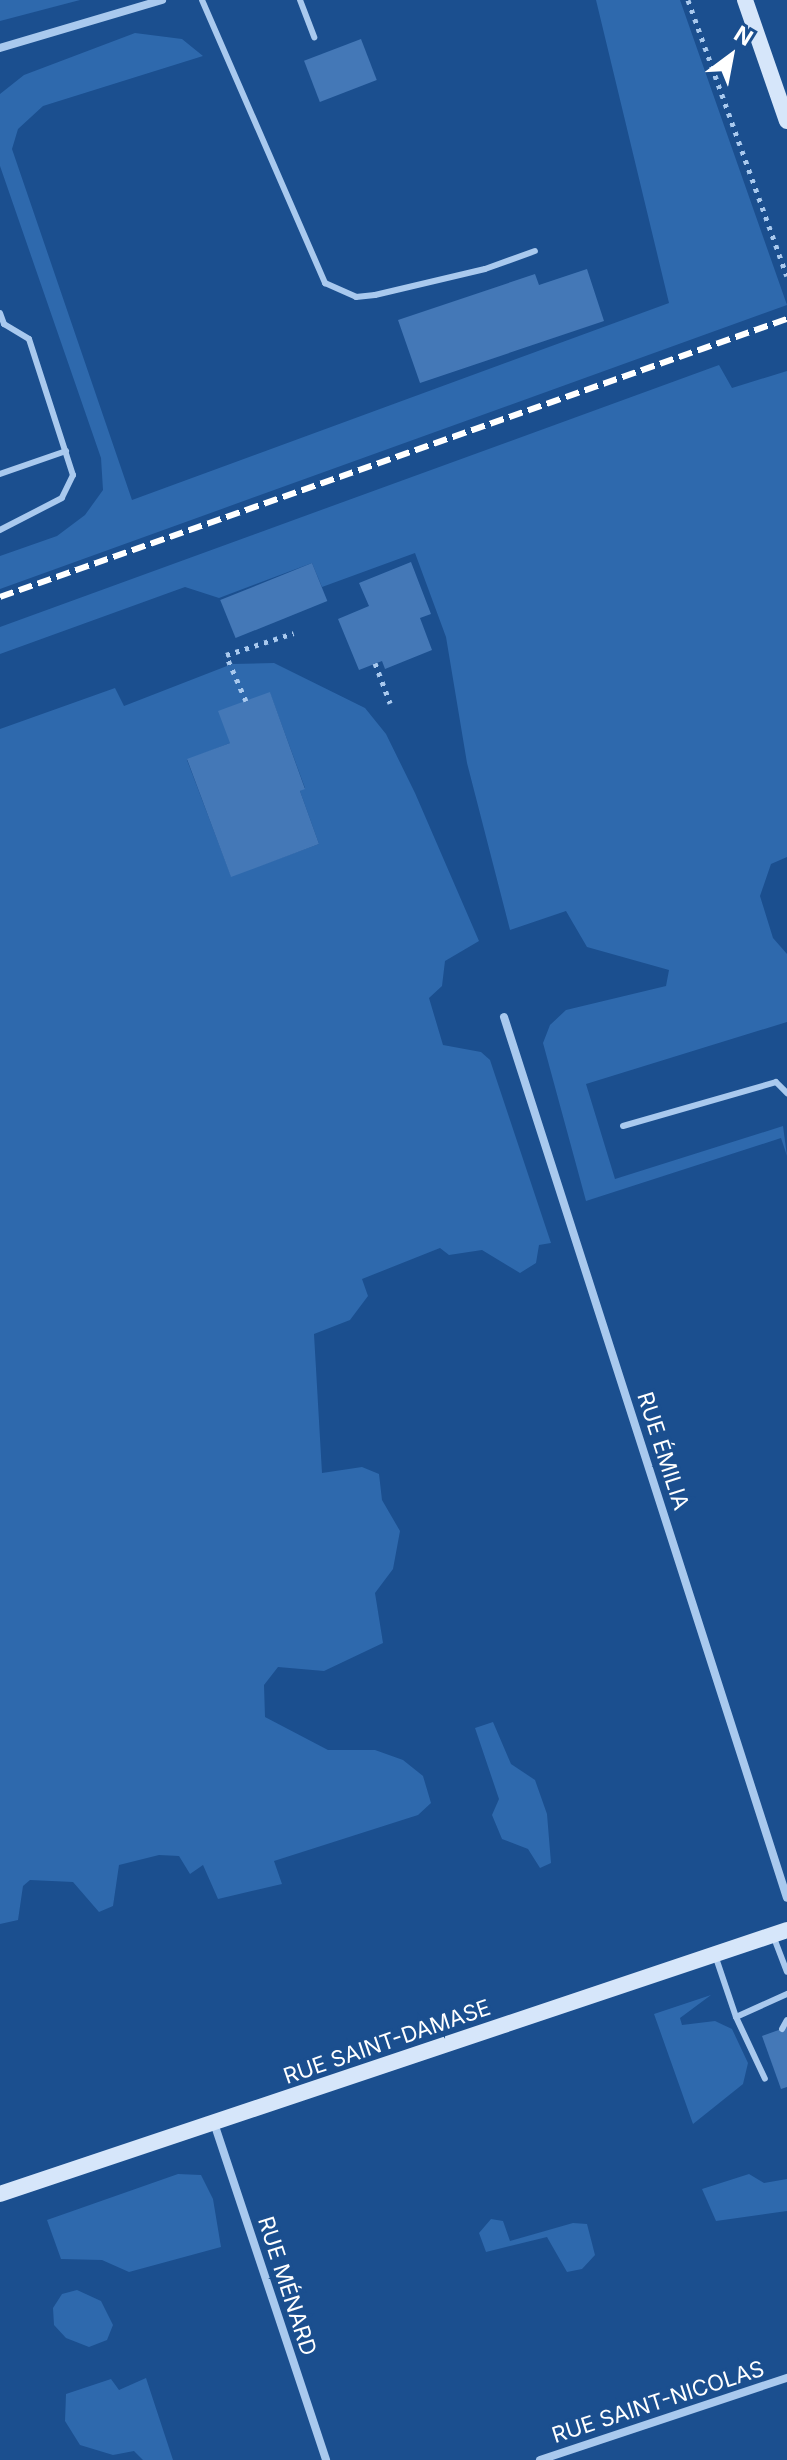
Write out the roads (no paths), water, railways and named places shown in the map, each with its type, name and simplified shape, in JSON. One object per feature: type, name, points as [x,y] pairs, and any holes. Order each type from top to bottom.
[{"type":"street","points":[[0,48],[162,0]]},
{"type":"street","points":[[745,0],[787,121]]},
{"type":"street","name":"RUE ÉMILIA","points":[[504,1017],[787,1898]]},
{"type":"street","name":"RUE SAINT-DAMASE","points":[[0,2194],[780,1933]]},
{"type":"street","name":"RUE MÉNARD","points":[[214,2123],[326,2460]]},
{"type":"street","name":"RUE SAINT-NICOLAS","points":[[540,2460],[787,2378]]},
{"type":"lane","points":[[202,0],[325,283],[356,297],[375,295],[485,269],[535,251]]},
{"type":"lane","points":[[300,0],[314,37]]},
{"type":"lane","points":[[0,313],[4,324],[29,339],[73,475],[62,498],[0,530]]},
{"type":"lane","points":[[0,474],[66,451]]},
{"type":"lane","points":[[623,1126],[776,1082],[787,1093]]},
{"type":"lane","points":[[780,1933],[787,1972]]},
{"type":"lane","points":[[715,1955],[736,2017],[765,2079]]},
{"type":"lane","points":[[736,2017],[787,1994]]},
{"type":"lane","points":[[782,2029],[787,2020]]},
{"type":"railway","points":[[0,597],[787,319]]}]
